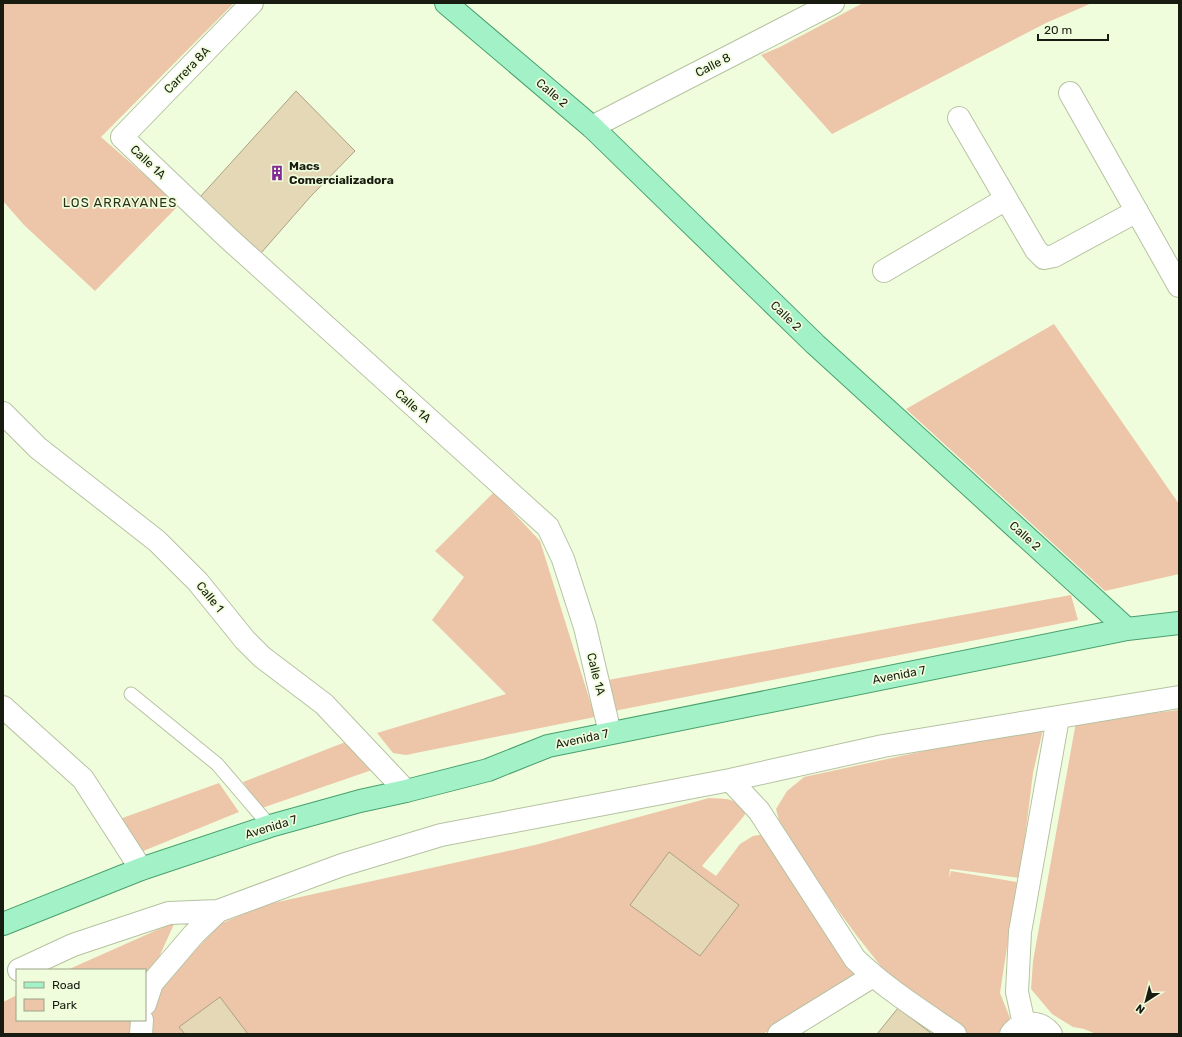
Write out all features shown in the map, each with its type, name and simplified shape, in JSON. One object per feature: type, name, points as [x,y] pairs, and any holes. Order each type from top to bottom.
[{"type":"main road","name":"Calle 2","points":[[446,3],[592,127],[815,344],[1127,629]]},
{"type":"main road","name":"Avenida 7","points":[[3,924],[142,869],[270,826],[360,801],[488,770],[548,746],[1127,629],[1179,623]]},
{"type":"street","name":"Carrera 8A","points":[[122,137],[252,3]]},
{"type":"street","name":"Calle 8","points":[[592,127],[834,3]]},
{"type":"street","points":[[1070,93],[1179,286]]},
{"type":"street","points":[[959,118],[1036,250],[1044,258],[1054,256],[1137,210]]},
{"type":"street","name":"Calle 1A","points":[[122,137],[227,237],[392,388],[548,527],[563,559],[585,627],[610,733]]},
{"type":"street","points":[[884,271],[1006,199]]},
{"type":"street","name":"Calle 1","points":[[3,413],[38,448],[157,541],[198,582],[245,640],[262,657],[324,704],[406,791]]},
{"type":"street","points":[[20,969],[73,944],[169,914],[218,911],[342,865],[441,835],[730,780],[882,746],[1179,697]]},
{"type":"street","points":[[3,707],[83,779],[142,869]]},
{"type":"street","points":[[1051,1034],[1046,1028],[1039,1024],[1032,1023],[1018,1029],[1017,992],[1020,932],[1058,718]]},
{"type":"street","points":[[730,780],[759,811],[855,959],[873,976],[955,1034]]},
{"type":"street","points":[[146,1001],[152,983],[194,934],[218,911]]},
{"type":"street","points":[[3,978],[16,971]]},
{"type":"street","points":[[779,1034],[873,976]]},
{"type":"street","points":[[140,1034],[142,1021]]},
{"type":"lane","points":[[131,694],[217,764],[270,826]]},
{"type":"green space","points":[[3,3],[234,3],[101,137],[179,205],[95,291],[24,225],[3,201]]},
{"type":"green space","points":[[863,3],[1092,3],[1046,23],[832,134],[761,55],[780,47]]},
{"type":"green space","points":[[1054,324],[1179,504],[1179,574],[1105,591],[906,409]]},
{"type":"green space","points":[[494,492],[540,541],[595,717],[406,755],[393,753],[377,733],[506,694],[432,620],[464,577],[435,551]]},
{"type":"green space","points":[[1071,595],[1078,620],[614,711],[608,680]]},
{"type":"green space","points":[[1179,710],[1179,1034],[1096,1034],[1084,1029],[1073,1027],[1052,1014],[1031,989],[1033,961],[1076,722]]},
{"type":"green space","points":[[1044,725],[1033,773],[1020,878],[950,869],[949,878],[951,871],[1017,882],[1000,993],[1010,1018],[1003,1029],[997,1034],[967,1034],[883,969],[805,865],[780,824],[776,809],[787,791],[804,777]]},
{"type":"green space","points":[[348,741],[372,770],[262,808],[243,782]]},
{"type":"green space","points":[[219,783],[239,812],[131,856],[117,820]]},
{"type":"green space","points":[[709,798],[734,801],[746,812],[702,866],[716,876],[740,844],[753,836],[766,834],[862,976],[763,1034],[149,1034],[150,1013],[161,987],[220,924],[264,905],[535,845]]},
{"type":"green space","points":[[175,922],[146,986],[146,969],[69,969]]},
{"type":"green space","points":[[16,996],[16,1021],[134,1021],[134,1034],[3,1034],[3,1002]]},
{"type":"building","name":"Macs Comercializadora","points":[[296,91],[355,151],[311,196],[261,253],[200,197]]},
{"type":"building","points":[[669,852],[739,905],[700,956],[630,905]]},
{"type":"building","points":[[220,997],[248,1034],[185,1034],[179,1027]]},
{"type":"building","points":[[898,1008],[932,1034],[877,1034]]},
{"type":"place","name":"Macs Comercializadora","points":[[277,173]]},
{"type":"district","name":"LOS ARRAYANES","points":[[120,202]]}]
